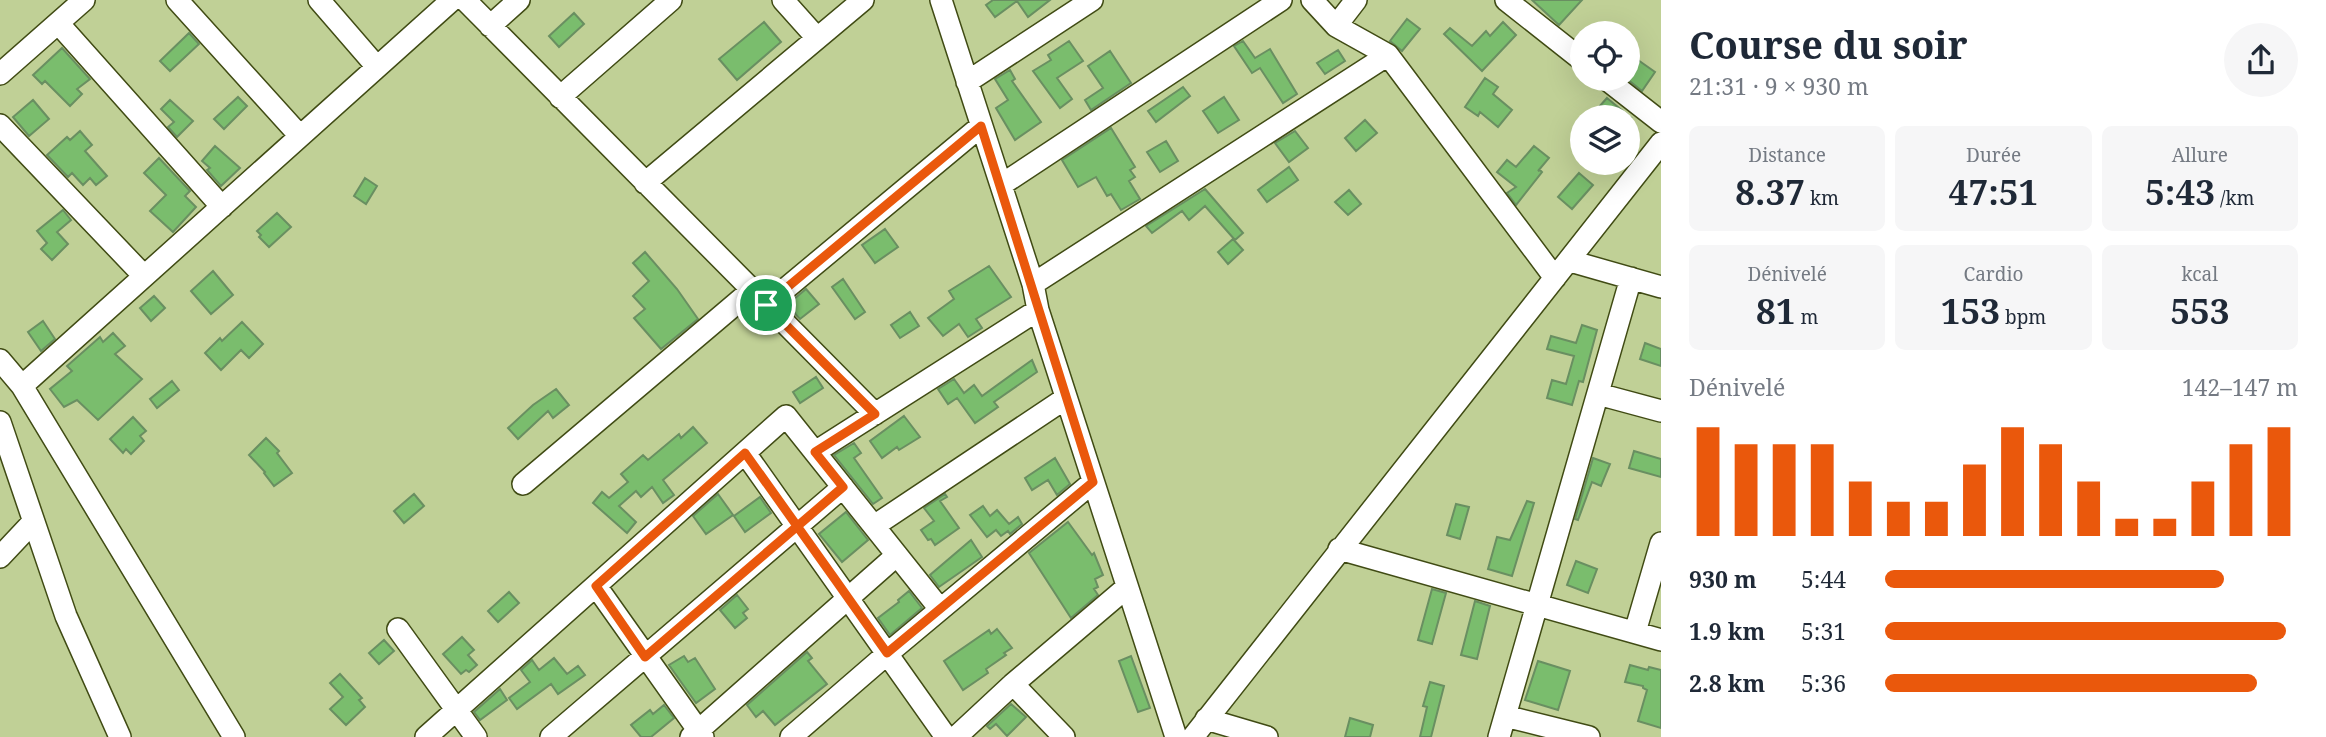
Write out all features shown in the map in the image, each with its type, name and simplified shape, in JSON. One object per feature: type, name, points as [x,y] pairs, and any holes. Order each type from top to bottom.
[{"type":"street","points":[[0,74],[83,0]]},
{"type":"street","points":[[177,0],[300,136]]},
{"type":"street","points":[[319,0],[377,67]]},
{"type":"street","points":[[22,386],[452,0]]},
{"type":"street","points":[[465,0],[875,414]]},
{"type":"street","points":[[490,26],[519,0]]},
{"type":"street","points":[[560,97],[671,0]]},
{"type":"street","points":[[783,0],[817,38]]},
{"type":"street","points":[[645,183],[863,0]]},
{"type":"street","points":[[941,0],[1033,284],[1038,310],[1126,588],[1176,737]]},
{"type":"street","points":[[967,82],[1092,0]]},
{"type":"street","points":[[1001,185],[1281,0]]},
{"type":"street","points":[[1312,0],[1336,26],[1388,55],[1555,278]]},
{"type":"street","points":[[1336,26],[1356,0]]},
{"type":"street","points":[[1506,0],[1570,51]]},
{"type":"street","points":[[58,23],[222,207]]},
{"type":"street","points":[[1033,284],[1388,55]]},
{"type":"street","points":[[1621,91],[1661,122]]},
{"type":"street","points":[[0,125],[145,276]]},
{"type":"street","points":[[523,484],[981,126]]},
{"type":"street","points":[[1193,737],[1661,143]]},
{"type":"street","points":[[1570,261],[1661,287]]},
{"type":"street","points":[[1499,737],[1631,278]]},
{"type":"street","points":[[815,452],[1038,310]]},
{"type":"street","points":[[0,360],[22,386],[234,737]]},
{"type":"street","points":[[1598,394],[1661,411]]},
{"type":"street","points":[[874,526],[1066,398]]},
{"type":"street","points":[[426,737],[786,416],[940,609]]},
{"type":"street","points":[[0,422],[66,616],[120,737]]},
{"type":"street","points":[[745,453],[946,737]]},
{"type":"street","points":[[791,737],[887,653],[1093,482]]},
{"type":"street","points":[[551,737],[843,487]]},
{"type":"street","points":[[0,557],[33,522]]},
{"type":"street","points":[[1636,632],[1661,543]]},
{"type":"street","points":[[1339,549],[1661,640]]},
{"type":"street","points":[[596,586],[697,735],[897,555]]},
{"type":"street","points":[[956,737],[1013,684],[1126,588]]},
{"type":"street","points":[[398,629],[476,737]]},
{"type":"street","points":[[1013,684],[1065,737]]},
{"type":"street","points":[[1505,716],[1589,737]]},
{"type":"street","points":[[1206,719],[1267,737]]},
{"type":"building","points":[[993,0],[1050,0],[1028,17],[1017,1],[995,17],[986,5]]},
{"type":"building","points":[[1532,0],[1582,0],[1559,25]]},
{"type":"building","points":[[574,13],[584,24],[559,47],[549,36]]},
{"type":"building","points":[[1407,19],[1420,29],[1402,51],[1390,41]]},
{"type":"building","points":[[764,22],[781,42],[737,80],[719,59]]},
{"type":"building","points":[[1503,22],[1516,35],[1482,71],[1444,34],[1450,28],[1472,46],[1486,31],[1490,36]]},
{"type":"building","points":[[189,33],[199,44],[170,71],[160,61]]},
{"type":"building","points":[[1069,41],[1083,61],[1057,78],[1072,99],[1060,108],[1033,71],[1051,60],[1048,55]]},
{"type":"building","points":[[1243,41],[1255,58],[1270,49],[1297,94],[1283,103],[1260,68],[1252,73],[1234,46]]},
{"type":"building","points":[[62,48],[90,79],[77,89],[82,94],[70,106],[45,81],[42,84],[33,75]]},
{"type":"building","points":[[1338,50],[1345,61],[1325,74],[1317,63]]},
{"type":"building","points":[[1110,51],[1131,83],[1091,110],[1085,100],[1103,88],[1088,66]]},
{"type":"building","points":[[1640,61],[1655,72],[1642,91],[1640,89]]},
{"type":"building","points":[[1010,70],[1015,79],[1012,81],[1041,122],[1015,140],[996,108],[1008,100],[995,79]]},
{"type":"building","points":[[1485,78],[1498,87],[1493,94],[1512,110],[1498,127],[1480,112],[1478,116],[1465,107]]},
{"type":"building","points":[[1183,87],[1190,96],[1156,122],[1148,111]]},
{"type":"building","points":[[238,97],[247,106],[224,129],[214,119]]},
{"type":"building","points":[[1224,97],[1239,120],[1218,133],[1203,111]]},
{"type":"building","points":[[1607,98],[1615,105],[1601,105]]},
{"type":"building","points":[[33,100],[49,119],[29,136],[13,117]]},
{"type":"building","points":[[170,100],[193,121],[177,137],[168,127],[174,122],[161,109]]},
{"type":"building","points":[[1365,120],[1377,133],[1356,151],[1345,138]]},
{"type":"building","points":[[1111,128],[1135,167],[1130,170],[1135,177],[1129,181],[1140,199],[1121,210],[1111,194],[1107,196],[1096,177],[1078,187],[1062,160]]},
{"type":"building","points":[[80,131],[92,145],[85,151],[107,176],[96,185],[90,178],[83,185],[72,173],[68,177],[47,155],[67,137],[70,140]]},
{"type":"building","points":[[1295,131],[1308,148],[1289,162],[1275,143]]},
{"type":"building","points":[[1166,141],[1178,161],[1160,172],[1147,152]]},
{"type":"building","points":[[215,146],[240,168],[221,186],[207,170],[210,168],[202,161]]},
{"type":"building","points":[[1534,146],[1549,158],[1538,171],[1542,172],[1516,205],[1507,193],[1516,187],[1497,172],[1507,160],[1516,167]]},
{"type":"building","points":[[159,158],[190,191],[185,196],[196,207],[173,232],[150,211],[166,195],[144,173]]},
{"type":"building","points":[[1289,167],[1298,180],[1267,202],[1258,190]]},
{"type":"building","points":[[1577,175],[1581,175],[1593,185],[1572,209],[1558,197]]},
{"type":"building","points":[[365,178],[377,186],[366,204],[354,196]]},
{"type":"building","points":[[1205,189],[1243,233],[1235,240],[1205,206],[1189,220],[1182,211],[1152,233],[1146,226]]},
{"type":"building","points":[[1349,190],[1361,204],[1348,215],[1335,202]]},
{"type":"building","points":[[63,210],[71,220],[57,232],[68,244],[52,260],[41,249],[47,243],[37,231]]},
{"type":"building","points":[[277,213],[291,227],[269,247],[257,231]]},
{"type":"building","points":[[885,229],[898,247],[875,263],[862,245]]},
{"type":"building","points":[[1233,239],[1243,250],[1228,264],[1218,252]]},
{"type":"building","points":[[645,252],[677,289],[698,319],[661,349],[634,318],[645,309],[633,296],[649,281],[633,263]]},
{"type":"building","points":[[989,266],[1011,297],[976,319],[982,328],[968,337],[959,324],[943,336],[928,318],[954,299],[949,291]]},
{"type":"building","points":[[213,271],[233,295],[211,314],[191,291]]},
{"type":"building","points":[[843,279],[865,312],[855,319],[832,287]]},
{"type":"building","points":[[806,289],[819,304],[800,319],[787,305]]},
{"type":"building","points":[[154,296],[165,308],[151,321],[140,308]]},
{"type":"building","points":[[910,312],[919,326],[900,338],[891,325]]},
{"type":"building","points":[[43,321],[55,339],[41,351],[28,332]]},
{"type":"building","points":[[242,322],[263,344],[249,358],[241,350],[221,370],[205,353]]},
{"type":"building","points":[[1582,325],[1597,330],[1583,382],[1579,381],[1572,405],[1547,398],[1552,380],[1566,384],[1574,356],[1547,349],[1551,336],[1576,343]]},
{"type":"building","points":[[113,333],[125,346],[115,354],[142,379],[98,420],[77,400],[64,407],[50,389],[72,371],[67,366],[100,337],[103,342]]},
{"type":"building","points":[[1645,343],[1661,349],[1661,366],[1640,359]]},
{"type":"building","points":[[1032,360],[1037,372],[994,402],[998,407],[975,423],[957,398],[948,404],[938,389],[954,379],[964,393],[974,385],[982,396]]},
{"type":"building","points":[[816,377],[823,388],[800,403],[793,392]]},
{"type":"building","points":[[172,381],[179,390],[157,408],[150,399]]},
{"type":"building","points":[[556,389],[569,405],[553,418],[548,411],[518,439],[508,428]]},
{"type":"building","points":[[904,416],[920,437],[899,450],[897,447],[882,458],[870,441]]},
{"type":"building","points":[[133,417],[146,431],[140,436],[144,441],[131,454],[126,449],[123,453],[110,439]]},
{"type":"building","points":[[693,427],[707,443],[663,480],[674,495],[663,503],[652,487],[641,497],[636,491],[619,506],[636,522],[627,533],[593,503],[602,492],[609,498],[628,482],[621,474],[643,455],[648,460],[679,434],[681,438]]},
{"type":"building","points":[[266,438],[279,451],[277,453],[292,473],[274,486],[249,455]]},
{"type":"building","points":[[854,443],[861,453],[854,458],[882,498],[873,504],[834,455]]},
{"type":"building","points":[[1634,451],[1661,459],[1661,477],[1629,468]]},
{"type":"building","points":[[1055,458],[1070,484],[1057,495],[1048,480],[1032,490],[1025,478]]},
{"type":"building","points":[[1593,458],[1610,464],[1601,486],[1592,482],[1578,520],[1575,519]]},
{"type":"building","points":[[414,494],[424,506],[404,523],[394,511]]},
{"type":"building","points":[[718,494],[733,515],[706,534],[693,516]]},
{"type":"building","points":[[945,494],[947,497],[940,501],[959,528],[935,545],[921,530],[934,521],[924,508]]},
{"type":"building","points":[[760,497],[771,513],[745,532],[734,516]]},
{"type":"building","points":[[1527,501],[1534,503],[1512,576],[1488,569],[1497,537],[1510,540]]},
{"type":"building","points":[[1456,504],[1469,507],[1460,539],[1447,535]]},
{"type":"building","points":[[983,506],[990,516],[997,510],[1009,524],[1018,517],[1022,524],[1010,534],[1008,531],[1001,536],[996,530],[987,537],[970,515]]},
{"type":"building","points":[[846,512],[868,540],[842,562],[819,534]]},
{"type":"building","points":[[1068,522],[1092,555],[1094,553],[1103,575],[1095,579],[1098,587],[1094,589],[1098,595],[1071,618],[1029,553]]},
{"type":"building","points":[[971,540],[982,557],[939,587],[930,575]]},
{"type":"building","points":[[1576,561],[1597,569],[1588,593],[1567,585]]},
{"type":"building","points":[[1432,589],[1446,593],[1432,644],[1418,640]]},
{"type":"building","points":[[909,591],[922,608],[890,635],[878,618]]},
{"type":"building","points":[[509,592],[519,603],[498,622],[488,611]]},
{"type":"building","points":[[737,595],[748,609],[743,613],[747,618],[735,628],[720,610]]},
{"type":"building","points":[[1475,601],[1490,606],[1477,659],[1461,655]]},
{"type":"building","points":[[997,629],[1012,648],[986,669],[988,673],[963,690],[944,661],[989,630],[991,634]]},
{"type":"building","points":[[462,637],[474,650],[468,655],[477,665],[469,672],[466,670],[461,674],[443,654]]},
{"type":"building","points":[[384,640],[394,651],[379,664],[369,653]]},
{"type":"building","points":[[807,652],[812,658],[808,661],[827,684],[775,725],[763,711],[756,717],[747,705]]},
{"type":"building","points":[[684,656],[688,662],[695,658],[715,689],[696,703],[669,665]]},
{"type":"building","points":[[1131,656],[1150,708],[1138,712],[1119,661]]},
{"type":"building","points":[[554,658],[567,674],[578,666],[585,675],[558,694],[551,684],[517,709],[509,698],[530,682],[521,670],[532,660],[539,670]]},
{"type":"building","points":[[1538,661],[1570,671],[1558,710],[1525,700]]},
{"type":"building","points":[[1630,665],[1661,670],[1661,728],[1638,721],[1647,690],[1643,686],[1625,682]]},
{"type":"building","points":[[340,674],[362,698],[359,700],[365,707],[346,725],[330,709],[343,697],[330,683]]},
{"type":"building","points":[[1430,682],[1444,686],[1431,737],[1420,737],[1427,707],[1423,706]]},
{"type":"building","points":[[500,689],[507,700],[480,720],[474,712]]},
{"type":"building","points":[[1011,704],[1026,717],[1007,736],[996,724],[990,729],[987,726]]},
{"type":"building","points":[[664,705],[674,718],[651,737],[641,737],[631,725],[650,710],[653,714]]},
{"type":"building","points":[[1350,718],[1373,725],[1370,737],[1345,737]]},
{"type":"route","points":[[766,305],[875,414],[815,452],[843,487],[797,526],[645,657],[596,586],[745,453],[797,526],[849,598],[887,653],[1093,482],[1038,310],[1033,284],[981,126],[766,305]]}]
